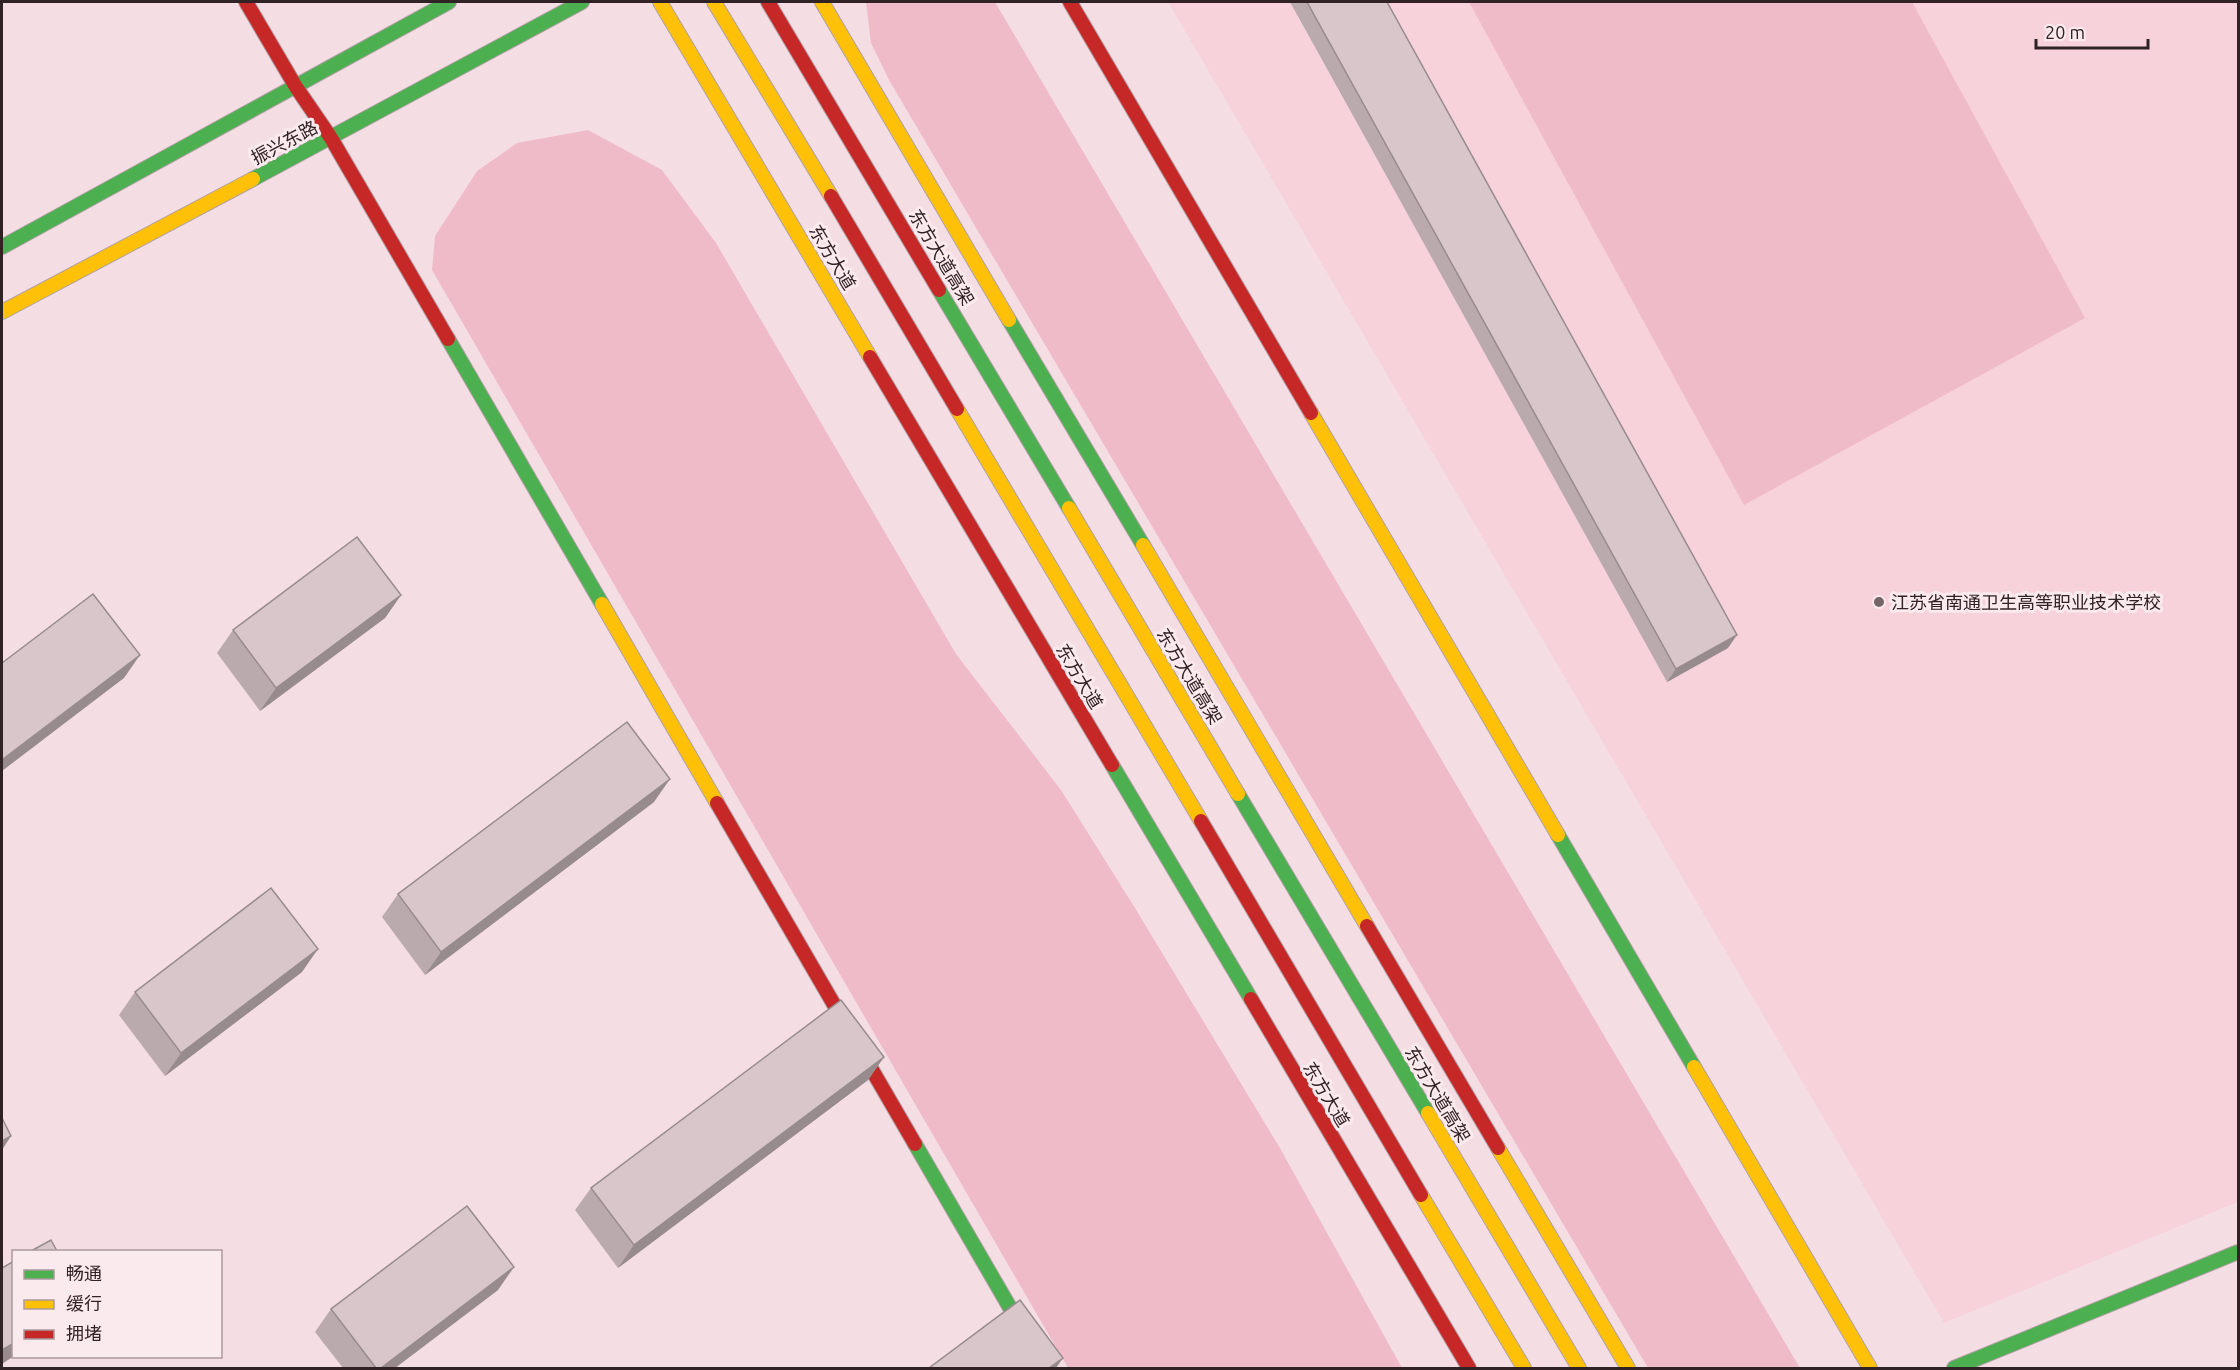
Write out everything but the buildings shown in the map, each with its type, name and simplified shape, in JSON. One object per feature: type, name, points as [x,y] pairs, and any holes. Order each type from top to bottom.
[{"type":"main road","points":[[246,2],[296,87],[331,138],[1045,1368]]},
{"type":"main road","points":[[2,247],[449,2]]},
{"type":"main road","name":"振兴东路","points":[[2,312],[582,2]]},
{"type":"main road","name":"东方大道","points":[[660,2],[1469,1368]]},
{"type":"main road","points":[[714,2],[1524,1368]]},
{"type":"main road","name":"东方大道高架","points":[[768,2],[1579,1368]]},
{"type":"main road","points":[[822,2],[1628,1368]]},
{"type":"main road","points":[[1070,2],[1870,1368]]},
{"type":"main road","points":[[1954,1368],[2238,1252]]},
{"type":"shaded area","points":[[866,2],[995,2],[1800,1368],[1648,1368],[889,80],[871,43]]},
{"type":"shaded area","name":"江苏省南通卫生高等职业技术学校","points":[[1168,2],[2238,2],[2238,1202],[1944,1323]]},
{"type":"shaded area","points":[[1469,2],[1912,2],[2085,318],[1744,505]]},
{"type":"shaded area","points":[[588,130],[662,170],[716,243],[956,654],[1061,790],[1135,908],[1281,1150],[1402,1368],[1068,1368],[432,270],[435,236],[477,171],[517,143]]},
{"type":"traffic: fast","points":[[2,247],[449,2]]},
{"type":"traffic: fast","points":[[253,179],[582,2]]},
{"type":"traffic: fast","points":[[939,290],[1069,508]]},
{"type":"traffic: fast","points":[[1009,320],[1143,545]]},
{"type":"traffic: fast","points":[[448,339],[602,604]]},
{"type":"traffic: fast","points":[[1112,765],[1251,999]]},
{"type":"traffic: fast","points":[[1238,794],[1428,1113]]},
{"type":"traffic: fast","points":[[1558,835],[1694,1067]]},
{"type":"traffic: fast","points":[[915,1144],[1045,1368]]},
{"type":"traffic: fast","points":[[1954,1368],[2238,1252]]},
{"type":"traffic: slow","points":[[660,2],[870,357]]},
{"type":"traffic: slow","points":[[714,2],[831,196]]},
{"type":"traffic: slow","points":[[822,2],[1009,320]]},
{"type":"traffic: slow","points":[[2,312],[253,179]]},
{"type":"traffic: slow","points":[[957,409],[1201,821]]},
{"type":"traffic: slow","points":[[1311,413],[1558,835]]},
{"type":"traffic: slow","points":[[1069,508],[1238,794]]},
{"type":"traffic: slow","points":[[1143,545],[1367,926]]},
{"type":"traffic: slow","points":[[602,604],[717,803]]},
{"type":"traffic: slow","points":[[1694,1067],[1870,1368]]},
{"type":"traffic: slow","points":[[1428,1113],[1579,1368]]},
{"type":"traffic: slow","points":[[1498,1148],[1628,1368]]},
{"type":"traffic: slow","points":[[1421,1195],[1524,1368]]},
{"type":"traffic: jam","points":[[246,2],[296,87],[331,138],[448,339]]},
{"type":"traffic: jam","points":[[768,2],[939,290]]},
{"type":"traffic: jam","points":[[1070,2],[1311,413]]},
{"type":"traffic: jam","points":[[831,196],[957,409]]},
{"type":"traffic: jam","points":[[870,357],[1112,765]]},
{"type":"traffic: jam","points":[[717,803],[915,1144]]},
{"type":"traffic: jam","points":[[1201,821],[1421,1195]]},
{"type":"traffic: jam","points":[[1367,926],[1498,1148]]},
{"type":"traffic: jam","points":[[1251,999],[1469,1368]]},
{"type":"place","name":"江苏省南通卫生高等职业技术学校","points":[[1879,602]]}]
